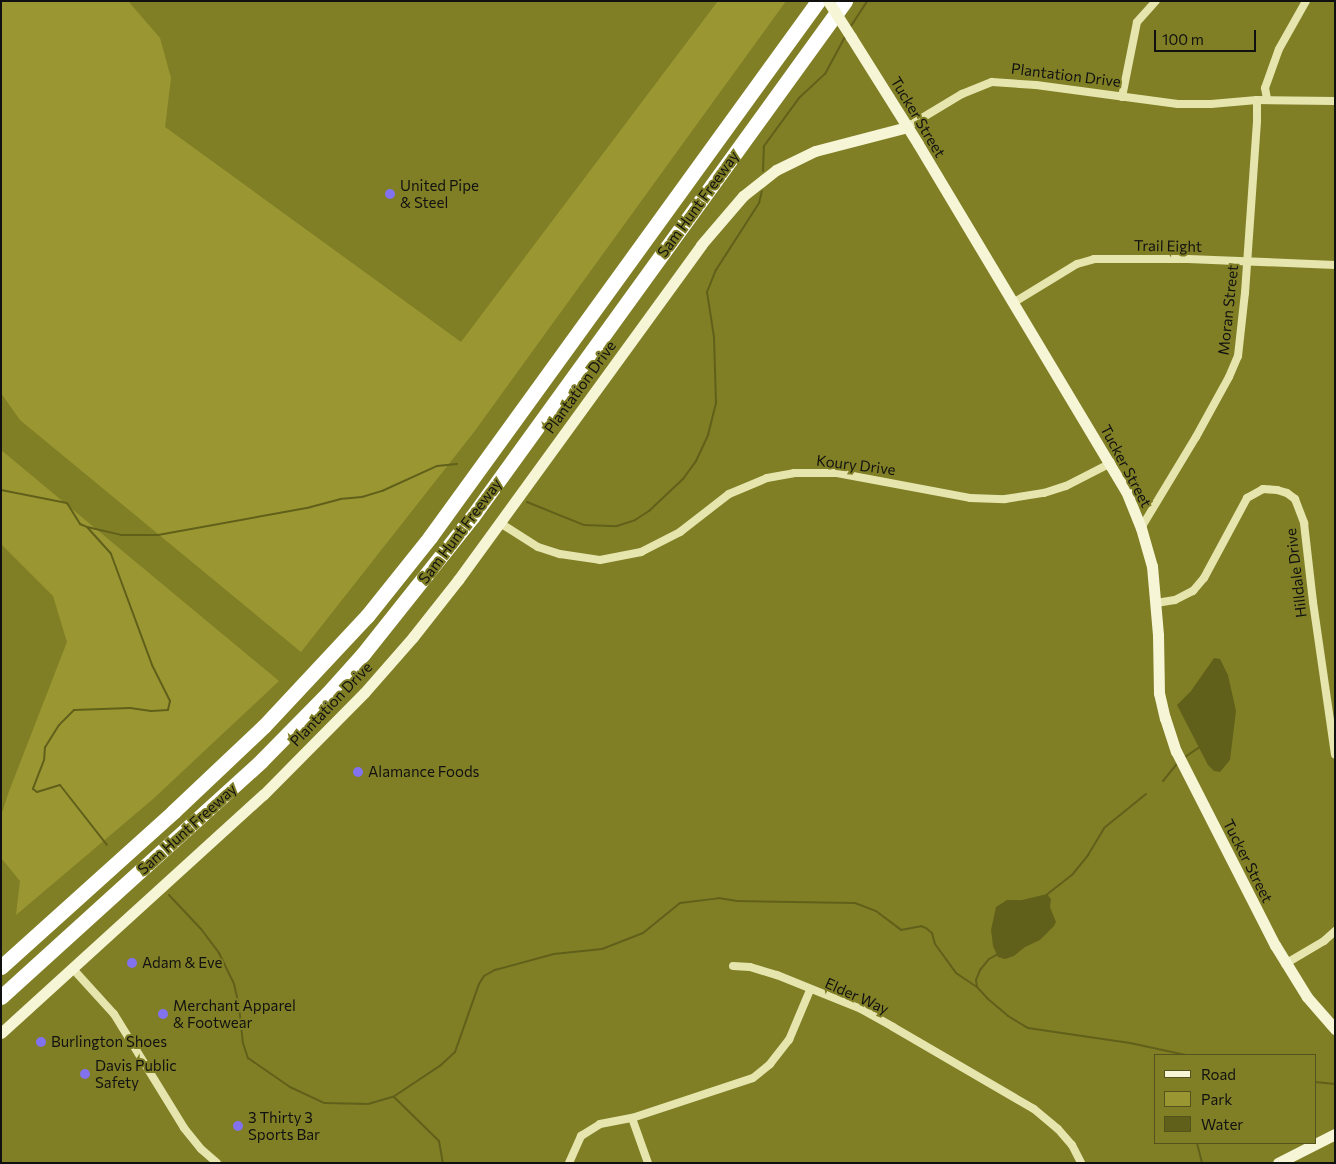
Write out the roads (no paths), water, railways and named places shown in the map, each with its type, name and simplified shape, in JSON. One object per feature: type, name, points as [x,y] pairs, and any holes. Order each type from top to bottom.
[{"type":"highway","name":"Sam Hunt Freeway","points":[[1,967],[173,812],[264,726],[367,616],[447,513],[818,1]]},
{"type":"highway","name":"Sam Hunt Freeway","points":[[1,997],[261,761],[328,693],[390,621],[477,510],[845,1]]},
{"type":"highway","points":[[1,1003],[99,909]]},
{"type":"highway","points":[[1,962],[41,930]]},
{"type":"street","name":"Tucker Street","points":[[828,1],[907,127],[1126,491],[1141,528],[1152,566],[1156,603],[1159,693],[1169,730],[1222,844],[1285,964],[1307,997],[1335,1029]]},
{"type":"street","points":[[1122,97],[1137,22],[1156,1]]},
{"type":"street","points":[[1267,100],[1265,88],[1278,49],[1306,1]]},
{"type":"street","name":"Plantation Drive","points":[[1,1033],[262,795],[364,693],[413,637],[500,523],[701,245],[743,196],[776,170],[815,150],[907,127],[962,94],[992,82],[1036,85],[1178,104],[1211,104],[1257,100],[1335,101]]},
{"type":"street","name":"Moran Street","points":[[1141,528],[1170,484],[1235,364],[1241,346],[1257,100]]},
{"type":"street","name":"Trail Eight","points":[[1013,303],[1077,264],[1094,259],[1247,261],[1335,265]]},
{"type":"street","name":"Koury Drive","points":[[500,523],[538,547],[573,557],[600,560],[641,552],[680,532],[730,494],[767,478],[794,473],[837,473],[970,498],[1005,499],[1044,493],[1066,486],[1110,463]]},
{"type":"street","name":"Hilldale Drive","points":[[1156,603],[1175,600],[1193,591],[1204,578],[1242,505],[1255,492],[1276,490],[1287,493],[1295,499],[1304,523],[1314,610],[1335,754]]},
{"type":"street","points":[[1285,964],[1324,941],[1335,931]]},
{"type":"street","points":[[732,966],[766,971],[810,990]]},
{"type":"street","points":[[73,969],[114,1014],[184,1128],[201,1149],[217,1163]]},
{"type":"street","name":"Elder Way","points":[[569,1163],[581,1136],[600,1124],[632,1118],[753,1078],[770,1064],[789,1040],[810,990],[861,1009],[1034,1108],[1058,1128],[1072,1145],[1081,1163]]},
{"type":"street","points":[[632,1118],[648,1163]]},
{"type":"street","points":[[1316,1144],[1335,1134]]},
{"type":"street","points":[[1278,1163],[1315,1144]]},
{"type":"water","points":[[1214,658],[1220,659],[1228,675],[1236,711],[1230,760],[1220,772],[1214,771],[1208,765],[1177,705],[1191,691]]},
{"type":"water","points":[[1047,894],[1051,899],[1050,907],[1056,922],[1054,926],[1040,940],[1025,947],[1014,956],[1005,959],[998,957],[993,946],[991,930],[996,907],[1007,900],[1022,900]]},
{"type":"waterway","points":[[851,26],[867,1]]},
{"type":"waterway","points":[[763,171],[764,146],[799,98],[825,74],[846,35]]},
{"type":"waterway","points":[[527,502],[584,525],[617,526],[635,520],[649,511],[683,479],[696,461],[708,435],[716,402],[714,337],[707,292],[716,270],[759,203],[762,191]]},
{"type":"waterway","points":[[87,527],[121,535],[158,535],[307,508],[340,499],[362,497],[382,491],[437,466],[457,464]]},
{"type":"waterway","points":[[1,490],[67,503],[80,524],[87,527],[111,554],[152,665],[170,701],[168,710],[151,711],[130,708],[74,710],[59,725],[45,747],[44,760],[33,789],[37,792],[60,785],[107,845]]},
{"type":"waterway","points":[[1185,757],[1200,747]]},
{"type":"waterway","points":[[1163,781],[1177,764]]},
{"type":"waterway","points":[[1045,896],[1072,875],[1088,855],[1104,828],[1146,794]]},
{"type":"waterway","points":[[169,895],[201,929],[219,953],[234,984],[239,1006],[243,1043],[248,1058],[290,1087],[325,1103],[368,1104],[393,1097],[441,1065],[455,1052],[479,984],[484,976],[495,970],[554,954],[602,949],[643,933],[680,903],[718,898],[736,901],[855,903],[876,911],[901,930],[921,926],[926,928],[932,933],[935,944],[956,973],[977,987],[1008,1016],[1028,1028],[1130,1043],[1181,1054]]},
{"type":"waterway","points":[[977,987],[976,980],[980,970],[989,959],[998,954]]},
{"type":"waterway","points":[[1316,1082],[1335,1084]]},
{"type":"waterway","points":[[394,1097],[439,1141],[443,1163]]},
{"type":"waterway","points":[[1197,1144],[1202,1163]]},
{"type":"place","name":"United Pipe & Steel","points":[[390,194]]},
{"type":"place","name":"Alamance Foods","points":[[358,772]]},
{"type":"place","name":"Adam & Eve","points":[[132,963]]},
{"type":"place","name":"Merchant Apparel & Footwear","points":[[163,1014]]},
{"type":"place","name":"Burlington Shoes","points":[[41,1042]]},
{"type":"place","name":"Davis Public Safety","points":[[85,1074]]},
{"type":"place","name":"3 Thirty 3 Sports Bar","points":[[238,1126]]}]
